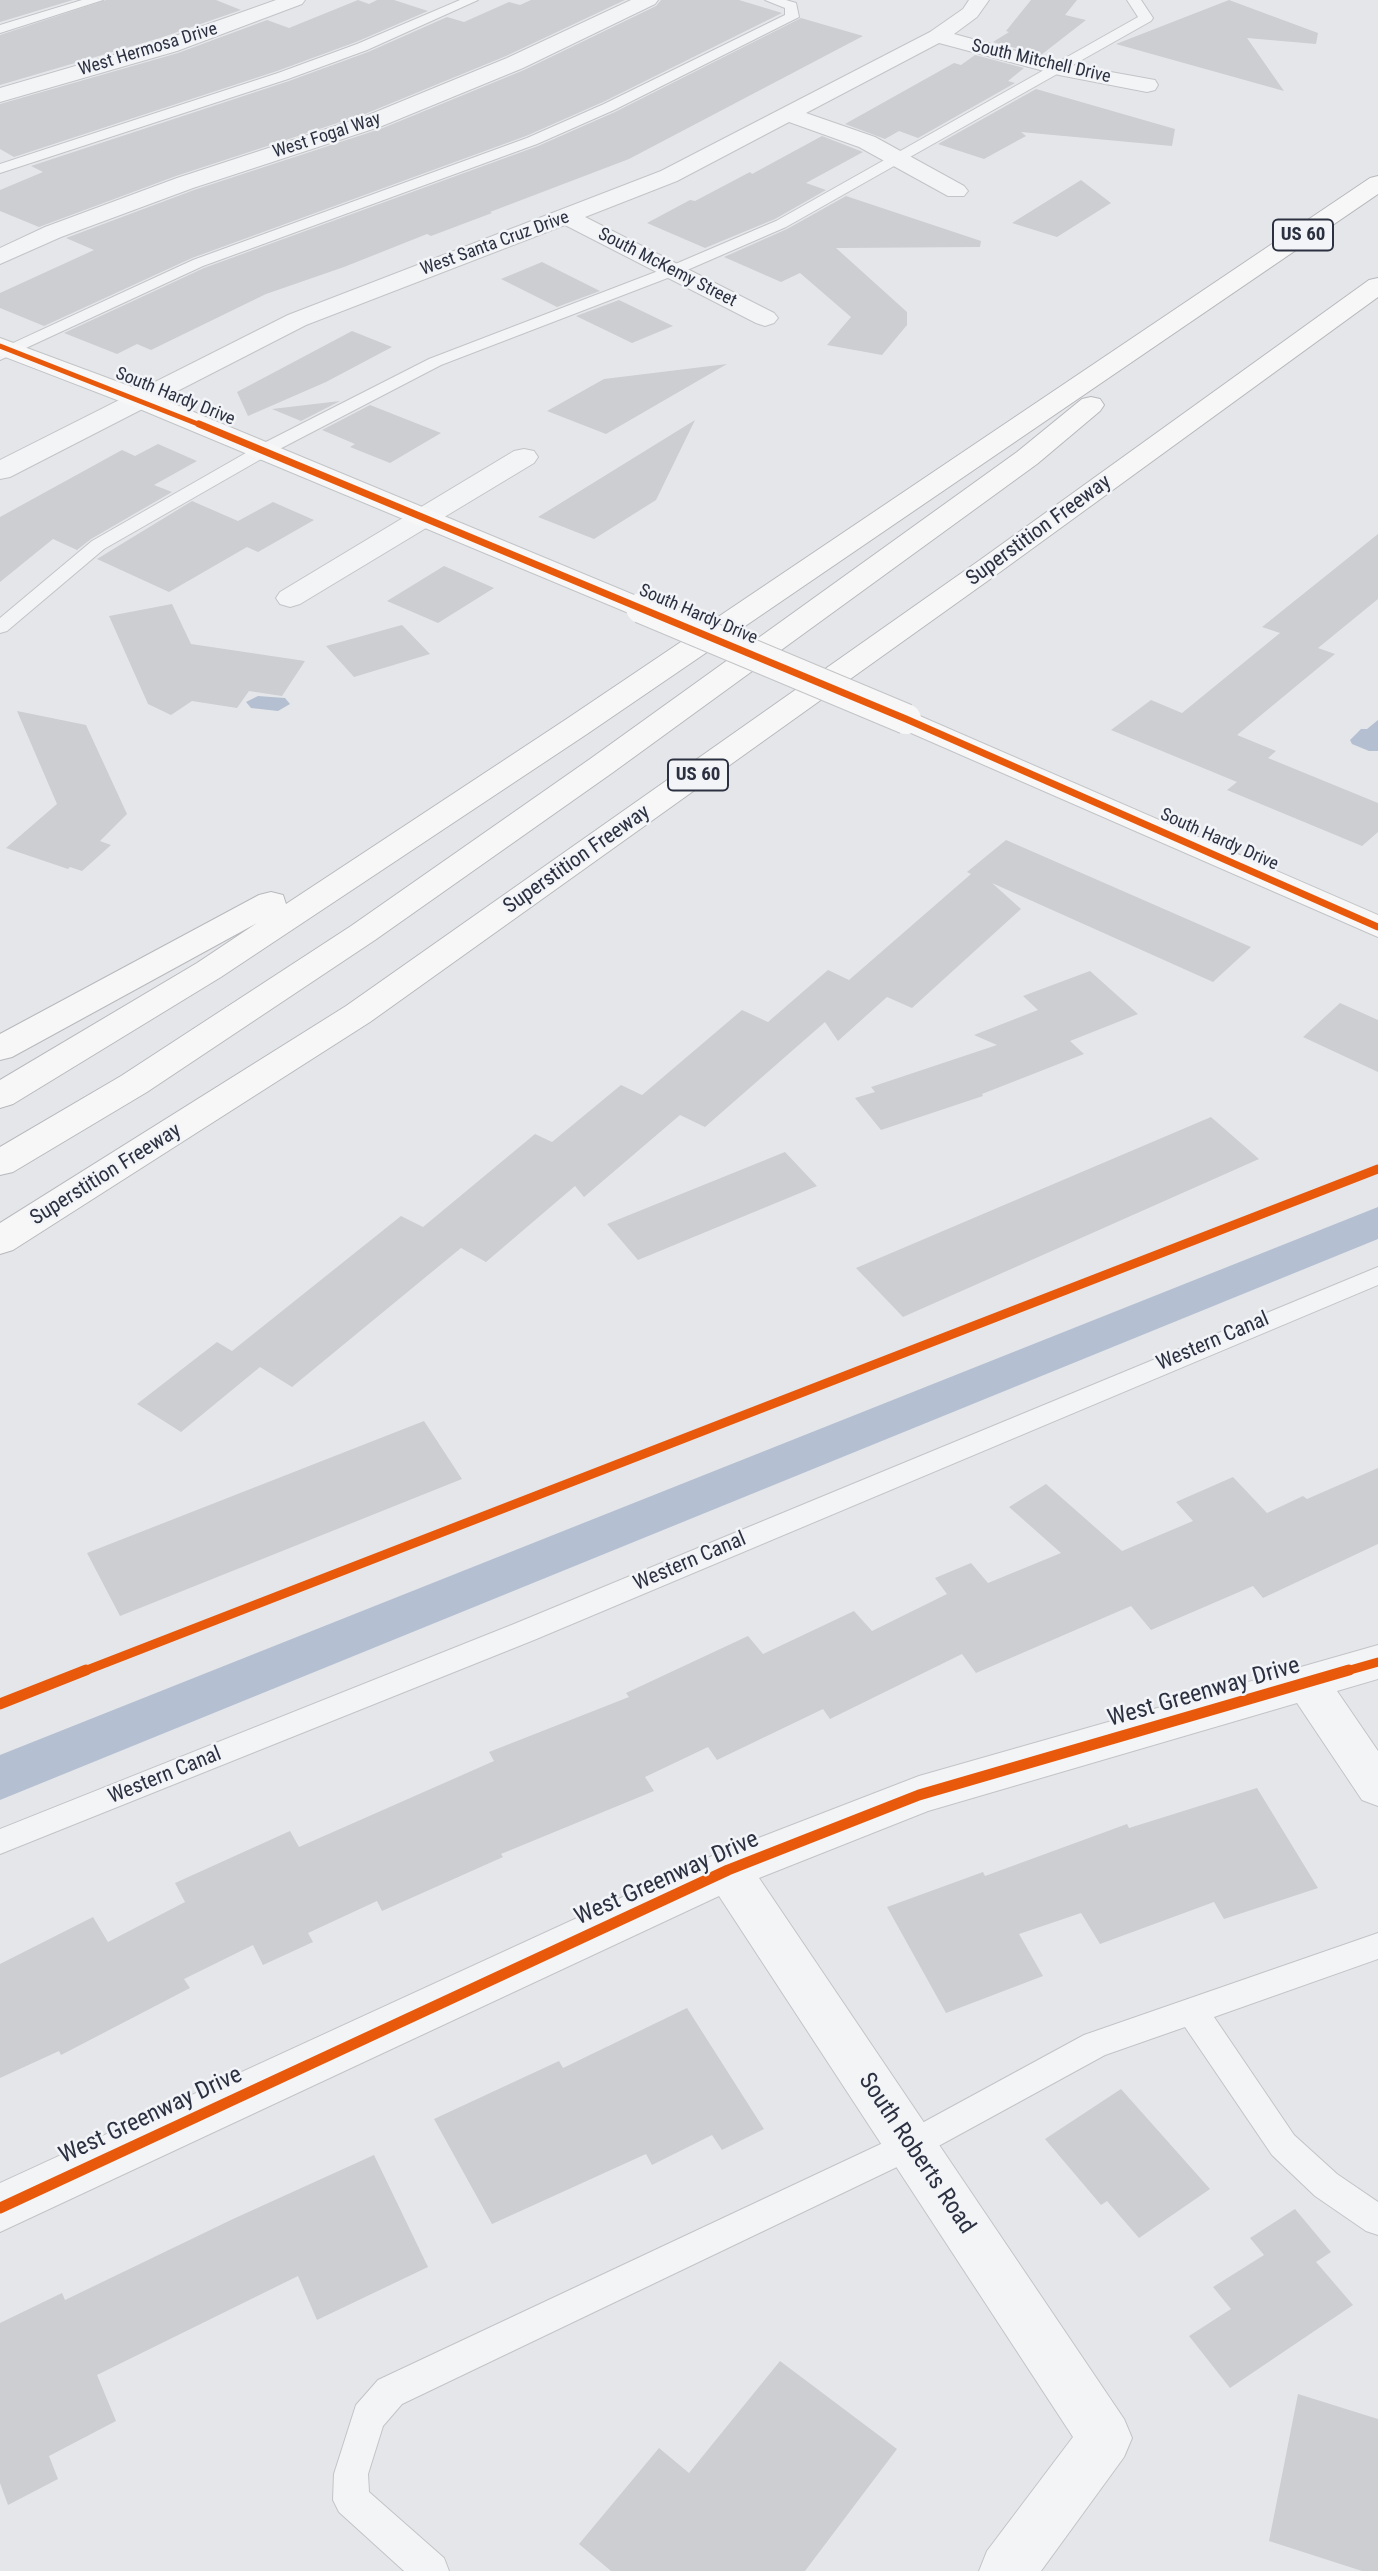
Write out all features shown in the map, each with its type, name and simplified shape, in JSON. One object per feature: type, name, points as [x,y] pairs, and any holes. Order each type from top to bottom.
[{"type":"main road","name":"US 60","points":[[0,1096],[209,970],[576,727],[1378,183]]},
{"type":"main road","name":"Superstition Freeway","points":[[0,1241],[369,1006],[957,590],[1378,285]]},
{"type":"main road","points":[[0,1163],[134,1084],[249,1009],[363,933],[590,774],[1027,458],[1227,287]]},
{"type":"main road","name":"South Hardy Drive","points":[[3,350],[139,399],[264,450],[906,719],[1378,927]]},
{"type":"main road","points":[[0,1049],[262,907],[576,727]]},
{"type":"street","name":"West Hermosa Drive","points":[[0,95],[169,46],[295,0]]},
{"type":"street","name":"West Fogal Way","points":[[0,257],[53,232],[185,183],[374,121],[515,63],[648,0]]},
{"type":"street","name":"West Santa Cruz Drive","points":[[0,471],[297,320],[669,176],[937,36],[970,13],[979,0]]},
{"type":"street","name":"South Mitchell Drive","points":[[937,36],[1059,69],[1147,85]]},
{"type":"street","points":[[789,115],[867,142],[956,191]]},
{"type":"street","name":"South McKemy Street","points":[[568,217],[765,318]]},
{"type":"street","points":[[290,598],[524,457]]},
{"type":"street","name":"West Greenway Drive","points":[[0,2207],[728,1870],[919,1795],[1378,1662]]},
{"type":"street","points":[[1307,1683],[1378,1787]]},
{"type":"street","name":"South Roberts Road","points":[[728,1870],[1105,2438],[1007,2571]]},
{"type":"lane","points":[[0,29],[96,0]]},
{"type":"lane","points":[[0,169],[294,72],[362,47],[471,0]]},
{"type":"lane","points":[[3,350],[198,263],[532,141],[609,107],[792,17],[791,5],[772,0]]},
{"type":"lane","points":[[0,627],[98,545],[264,450],[435,362],[672,271],[781,224],[1146,18],[1134,0]]},
{"type":"lane","name":"Western Canal","points":[[0,1842],[524,1632],[1378,1275]]},
{"type":"lane","points":[[431,2571],[351,2500],[351,2474],[368,2417],[390,2392],[911,2145],[1095,2045],[1378,1946]]},
{"type":"lane","points":[[1192,2011],[1283,2145],[1326,2185],[1378,2220]]},
{"type":"water","points":[[258,696],[285,698],[290,704],[278,711],[251,708],[246,702]]},
{"type":"water","points":[[1378,720],[1378,751],[1369,751],[1352,744],[1350,740],[1361,729],[1367,729]]},
{"type":"building","points":[[0,0],[73,0],[0,22]]},
{"type":"building","points":[[106,0],[216,0],[241,10],[160,38],[0,85],[0,35]]},
{"type":"building","points":[[358,0],[369,4],[377,0],[394,0],[428,11],[356,42],[277,71],[14,157],[0,149],[0,104],[178,53],[267,20],[289,28]]},
{"type":"building","points":[[531,0],[625,0],[506,56],[365,114],[176,176],[39,227],[0,211],[0,190],[43,172],[31,166],[289,81],[368,52],[447,17],[464,22],[509,2],[520,5]]},
{"type":"building","points":[[661,0],[739,0],[782,13],[603,102],[526,136],[192,258],[44,326],[0,308],[0,293],[94,250],[66,238],[194,190],[383,128],[524,70],[656,6]]},
{"type":"building","points":[[1031,0],[1077,0],[1065,15],[1086,20],[1041,55],[993,42],[1009,32],[1006,31]]},
{"type":"building","points":[[1229,0],[1318,33],[1316,44],[1247,38],[1284,91],[1116,44]]},
{"type":"building","points":[[801,18],[863,36],[629,159],[431,236],[427,234],[266,294],[151,350],[137,344],[117,354],[64,333],[204,268],[538,146],[615,112]]},
{"type":"building","points":[[975,55],[1024,68],[1008,81],[1015,83],[918,138],[899,131],[885,139],[845,124],[954,63],[961,65]]},
{"type":"building","points":[[1036,89],[1175,129],[1172,146],[1021,132],[1026,136],[984,159],[938,144]]},
{"type":"building","points":[[822,136],[863,152],[806,183],[826,190],[775,219],[705,248],[647,223],[750,172],[752,174]]},
{"type":"building","points":[[1081,180],[1111,203],[1057,237],[1012,223]]},
{"type":"building","points":[[846,196],[981,241],[980,247],[836,248],[907,312],[907,325],[882,355],[827,345],[851,317],[800,273],[781,282],[724,257],[787,229]]},
{"type":"building","points":[[542,262],[600,291],[557,307],[501,279]]},
{"type":"building","points":[[619,300],[673,326],[632,343],[576,316]]},
{"type":"building","points":[[352,331],[392,347],[326,382],[248,416],[237,392]]},
{"type":"building","points":[[727,364],[606,434],[547,411],[604,379]]},
{"type":"building","points":[[340,401],[301,421],[272,409]]},
{"type":"building","points":[[370,405],[441,433],[390,463],[350,447],[355,444],[322,430]]},
{"type":"building","points":[[695,420],[656,500],[594,539],[538,517]]},
{"type":"building","points":[[158,444],[197,461],[154,485],[172,492],[77,550],[53,539],[0,582],[0,517],[122,450],[135,456]]},
{"type":"building","points":[[192,501],[238,521],[273,502],[314,520],[258,552],[247,547],[169,592],[97,559]]},
{"type":"building","points":[[1378,534],[1378,599],[1318,648],[1335,654],[1237,735],[1276,751],[1268,758],[1378,803],[1378,832],[1362,846],[1227,790],[1237,782],[1111,730],[1151,700],[1182,713],[1280,633],[1262,627]]},
{"type":"building","points":[[444,566],[494,588],[438,623],[387,601]]},
{"type":"building","points":[[172,604],[191,644],[305,661],[282,696],[249,691],[237,708],[192,701],[171,715],[148,704],[109,616]]},
{"type":"building","points":[[402,625],[430,654],[354,677],[326,646]]},
{"type":"building","points":[[17,711],[86,725],[127,814],[100,841],[111,845],[82,871],[70,867],[68,869],[6,848],[57,804]]},
{"type":"building","points":[[1006,840],[1251,947],[1213,982],[992,883],[1021,909],[912,1008],[887,997],[838,1041],[825,1022],[705,1127],[680,1115],[584,1197],[575,1186],[486,1262],[461,1248],[292,1387],[260,1367],[181,1432],[137,1404],[217,1342],[232,1351],[401,1216],[423,1227],[535,1134],[552,1142],[621,1085],[642,1095],[742,1010],[768,1022],[828,970],[849,980]]},
{"type":"building","points":[[1090,971],[1138,1014],[1070,1041],[1084,1054],[982,1094],[983,1096],[881,1130],[855,1098],[875,1092],[871,1087],[997,1045],[974,1035],[1038,1010],[1023,996]]},
{"type":"building","points":[[1340,1003],[1378,1020],[1378,1072],[1303,1037]]},
{"type":"building","points":[[1211,1117],[1259,1159],[903,1317],[856,1268]]},
{"type":"building","points":[[785,1152],[817,1186],[638,1260],[607,1224]]},
{"type":"building","points":[[424,1421],[462,1479],[120,1616],[87,1553]]},
{"type":"building","points":[[1378,1468],[1378,1544],[1263,1598],[1253,1586],[1151,1630],[1131,1606],[976,1673],[962,1654],[830,1719],[823,1709],[717,1760],[708,1747],[645,1777],[654,1791],[501,1854],[503,1857],[382,1911],[377,1901],[308,1933],[313,1942],[263,1965],[253,1945],[184,1979],[190,1988],[61,2055],[59,2051],[0,2078],[0,1964],[93,1917],[108,1942],[185,1902],[175,1883],[290,1831],[299,1847],[494,1761],[489,1752],[629,1697],[626,1693],[748,1636],[763,1654],[854,1611],[872,1631],[947,1594],[935,1578],[971,1563],[988,1583],[1061,1553],[1009,1507],[1046,1484],[1122,1551],[1193,1521],[1176,1502],[1233,1477],[1267,1513],[1303,1496],[1307,1499]]},
{"type":"building","points":[[1257,1788],[1318,1888],[1224,1919],[1214,1902],[1100,1944],[1081,1913],[1019,1934],[1043,1976],[946,2013],[887,1907],[983,1872],[985,1876],[1127,1824],[1129,1828]]},
{"type":"building","points":[[687,2008],[764,2129],[722,2150],[712,2135],[652,2165],[646,2154],[492,2224],[434,2119],[559,2061],[563,2068]]},
{"type":"building","points":[[1121,2089],[1210,2189],[1139,2238],[1107,2201],[1101,2205],[1045,2139]]},
{"type":"building","points":[[374,2155],[428,2267],[317,2320],[298,2276],[97,2375],[116,2421],[49,2456],[58,2479],[8,2505],[0,2483],[0,2323],[62,2293],[65,2300]]},
{"type":"building","points":[[1295,2209],[1331,2252],[1316,2262],[1353,2305],[1230,2388],[1189,2336],[1231,2309],[1213,2287],[1264,2255],[1250,2238]]},
{"type":"building","points":[[780,2361],[897,2449],[805,2571],[611,2571],[579,2544],[659,2448],[689,2473]]},
{"type":"building","points":[[1298,2394],[1378,2419],[1378,2571],[1362,2571],[1269,2541]]},
{"type":"waterway","points":[[0,1778],[1378,1222]]},
{"type":"cycle path","points":[[0,346],[139,399],[906,719],[1378,927]]},
{"type":"cycle path","points":[[0,1704],[1378,1169]]},
{"type":"cycle path","points":[[0,2208],[728,1870],[919,1795],[1378,1662]]}]
